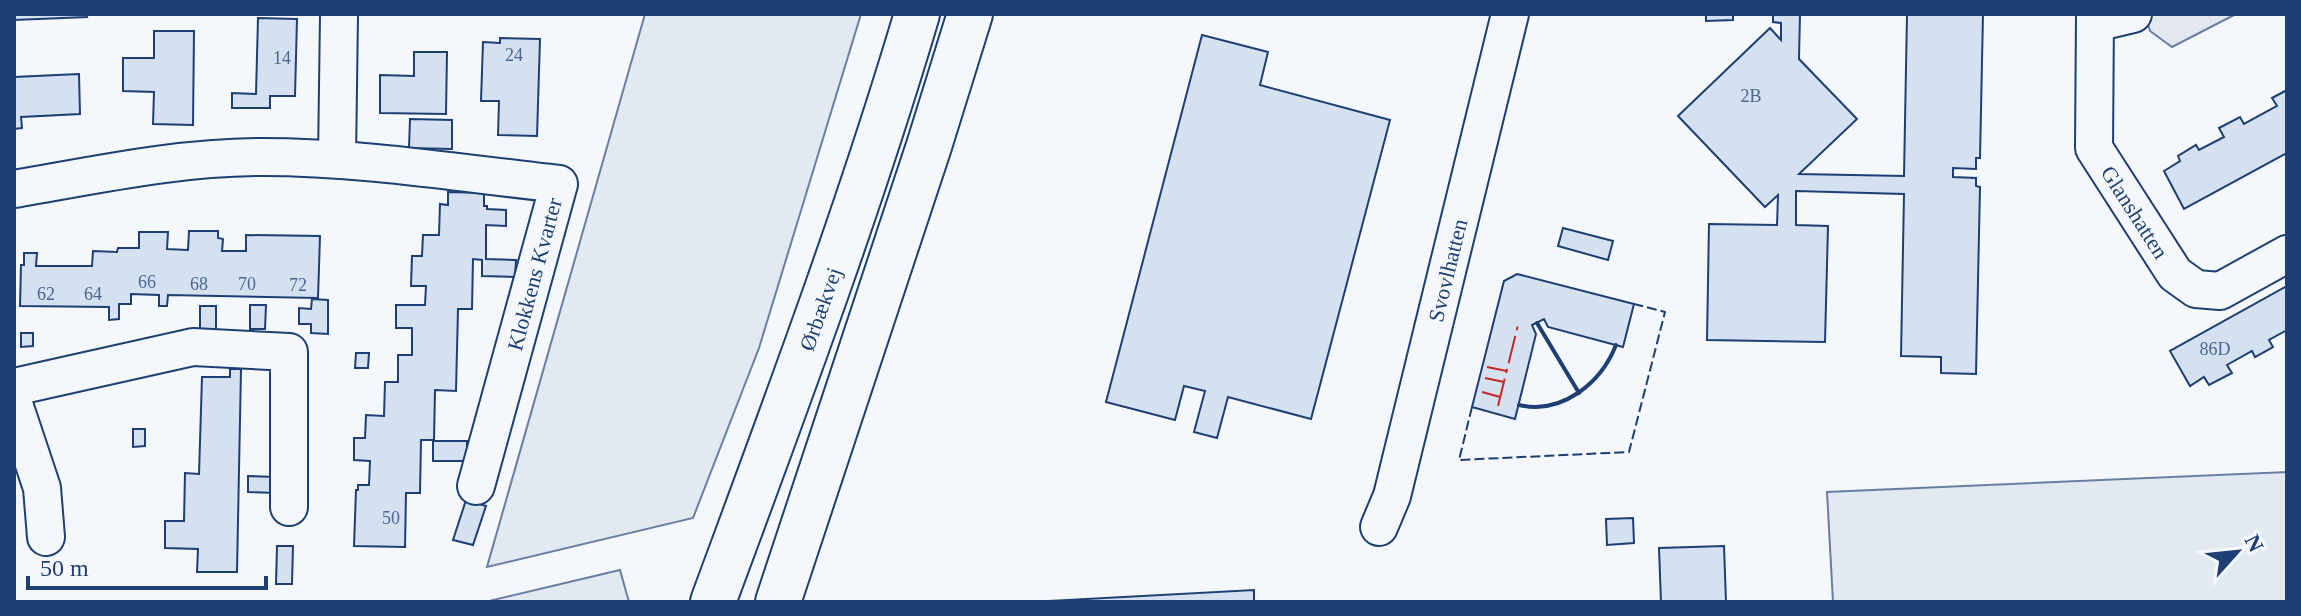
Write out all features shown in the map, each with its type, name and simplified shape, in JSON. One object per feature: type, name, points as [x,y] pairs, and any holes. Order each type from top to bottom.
[{"type":"main road","name":"Ørbækvej","points":[[713,602],[816,325],[896,87],[917,14]]},
{"type":"main road","points":[[778,602],[970,14]]},
{"type":"street","points":[[337,159],[339,14]]},
{"type":"street","name":"Svovlhatten","points":[[1379,527],[1392,496],[1510,14]]},
{"type":"street","name":"Glanshatten","points":[[2133,14],[2095,18],[2094,148],[2175,274],[2196,289],[2220,291],[2287,254]]},
{"type":"street","name":"Klokkens Kvarter","points":[[14,189],[150,165],[258,157],[337,159],[559,184],[476,486]]},
{"type":"street","points":[[14,387],[193,347],[289,352],[289,507]]},
{"type":"street","points":[[14,404],[42,488],[46,537]]},
{"type":"shaded area","points":[[645,14],[861,14],[759,348],[693,518],[487,567]]},
{"type":"shaded area","points":[[2145,14],[2236,14],[2172,47],[2150,31]]},
{"type":"shaded area","points":[[2287,472],[2287,602],[1833,602],[1827,492]]},
{"type":"shaded area","points":[[620,570],[629,602],[485,602]]},
{"type":"building","points":[[14,14],[86,14],[87,17],[14,20]]},
{"type":"building","points":[[1706,14],[1733,14],[1733,20],[1706,21]]},
{"type":"building","points":[[1773,14],[1800,14],[1799,59],[1857,119],[1799,174],[1904,176],[1907,14],[1983,14],[1980,158],[1976,158],[1976,169],[1953,168],[1953,177],[1976,178],[1976,186],[1980,187],[1976,374],[1941,373],[1941,357],[1901,356],[1904,194],[1796,191],[1796,225],[1828,226],[1825,342],[1707,340],[1709,224],[1777,225],[1778,195],[1765,207],[1678,116],[1770,28],[1781,40],[1781,23],[1773,22]]},
{"type":"building","points":[[258,18],[297,19],[295,96],[270,96],[270,108],[232,108],[232,93],[256,94]]},
{"type":"building","points":[[154,31],[194,31],[193,125],[153,124],[154,92],[123,91],[123,58],[154,58]]},
{"type":"building","points":[[1202,35],[1268,52],[1260,85],[1390,120],[1311,419],[1228,397],[1217,438],[1194,432],[1205,391],[1184,386],[1175,420],[1106,402]]},
{"type":"building","points":[[500,38],[540,39],[537,136],[498,135],[499,101],[481,101],[483,42],[500,43]]},
{"type":"building","points":[[414,52],[447,52],[446,114],[380,113],[380,75],[414,76]]},
{"type":"building","points":[[79,74],[80,114],[21,117],[22,128],[14,129],[14,77]]},
{"type":"building","points":[[2287,90],[2287,153],[2184,209],[2164,171],[2180,161],[2178,156],[2196,145],[2199,150],[2224,137],[2219,128],[2240,117],[2244,124],[2277,106],[2272,98]]},
{"type":"building","points":[[410,119],[452,120],[452,149],[409,148]]},
{"type":"building","points":[[448,192],[484,193],[487,209],[506,210],[506,226],[486,225],[486,259],[516,260],[515,277],[482,276],[482,260],[473,259],[472,309],[458,309],[456,391],[435,390],[434,440],[421,440],[420,493],[406,493],[405,547],[354,546],[356,490],[358,485],[369,485],[370,461],[354,460],[354,438],[365,438],[366,415],[384,416],[385,382],[398,382],[398,355],[412,355],[412,328],[396,328],[396,305],[425,305],[426,286],[411,286],[412,256],[422,256],[423,235],[439,235],[440,204],[448,205]]},
{"type":"building","points":[[1563,228],[1613,241],[1608,260],[1558,246]]},
{"type":"building","points":[[189,231],[218,231],[218,238],[223,239],[222,251],[246,251],[246,235],[320,236],[318,298],[168,295],[167,306],[159,306],[159,295],[131,294],[131,304],[119,304],[119,319],[109,320],[109,307],[20,306],[24,253],[37,253],[36,266],[92,266],[93,251],[117,252],[118,248],[139,248],[139,232],[168,232],[167,249],[188,250]]},
{"type":"building","points":[[1517,274],[1634,304],[1623,347],[1548,327],[1544,319],[1532,325],[1536,334],[1515,419],[1472,407],[1504,281]]},
{"type":"building","points":[[2287,286],[2287,330],[2269,340],[2273,347],[2255,357],[2252,351],[2227,365],[2232,373],[2209,385],[2204,377],[2190,386],[2170,351]]},
{"type":"building","points":[[312,299],[328,300],[328,334],[311,333],[311,324],[299,324],[299,308],[311,309]]},
{"type":"building","points":[[250,305],[266,305],[265,329],[250,329]]},
{"type":"building","points":[[200,306],[216,306],[216,331],[200,331]]},
{"type":"building","points":[[21,333],[33,333],[33,346],[21,347]]},
{"type":"building","points":[[356,353],[369,353],[368,368],[355,368]]},
{"type":"building","points":[[230,369],[241,369],[237,572],[197,572],[198,549],[165,548],[165,521],[184,521],[185,473],[199,474],[202,377],[230,377]]},
{"type":"building","points":[[133,429],[145,429],[145,446],[133,447]]},
{"type":"building","points":[[433,441],[467,441],[467,461],[433,461]]},
{"type":"building","points":[[248,476],[276,477],[276,493],[248,492]]},
{"type":"building","points":[[466,500],[486,506],[473,545],[453,540]]},
{"type":"building","points":[[1633,518],[1634,543],[1607,545],[1606,519]]},
{"type":"building","points":[[277,546],[293,546],[292,584],[276,584]]},
{"type":"building","points":[[1724,546],[1726,602],[1661,602],[1659,548]]},
{"type":"building","points":[[1254,590],[1254,602],[1030,602]]},
{"type":"fence","points":[[1472,407],[1459,460],[1629,452],[1665,312],[1634,304]]},
{"type":"wall","points":[[1537,323],[1579,393]]},
{"type":"wall","points":[[1519,405],[1550,405],[1578,393],[1601,372],[1616,345]]},
{"type":"power","points":[[1498,406],[1518,325]]},
{"type":"power","points":[[1487,367],[1507,371]]},
{"type":"power","points":[[1485,378],[1504,382]]},
{"type":"power","points":[[1482,392],[1500,397]]}]
